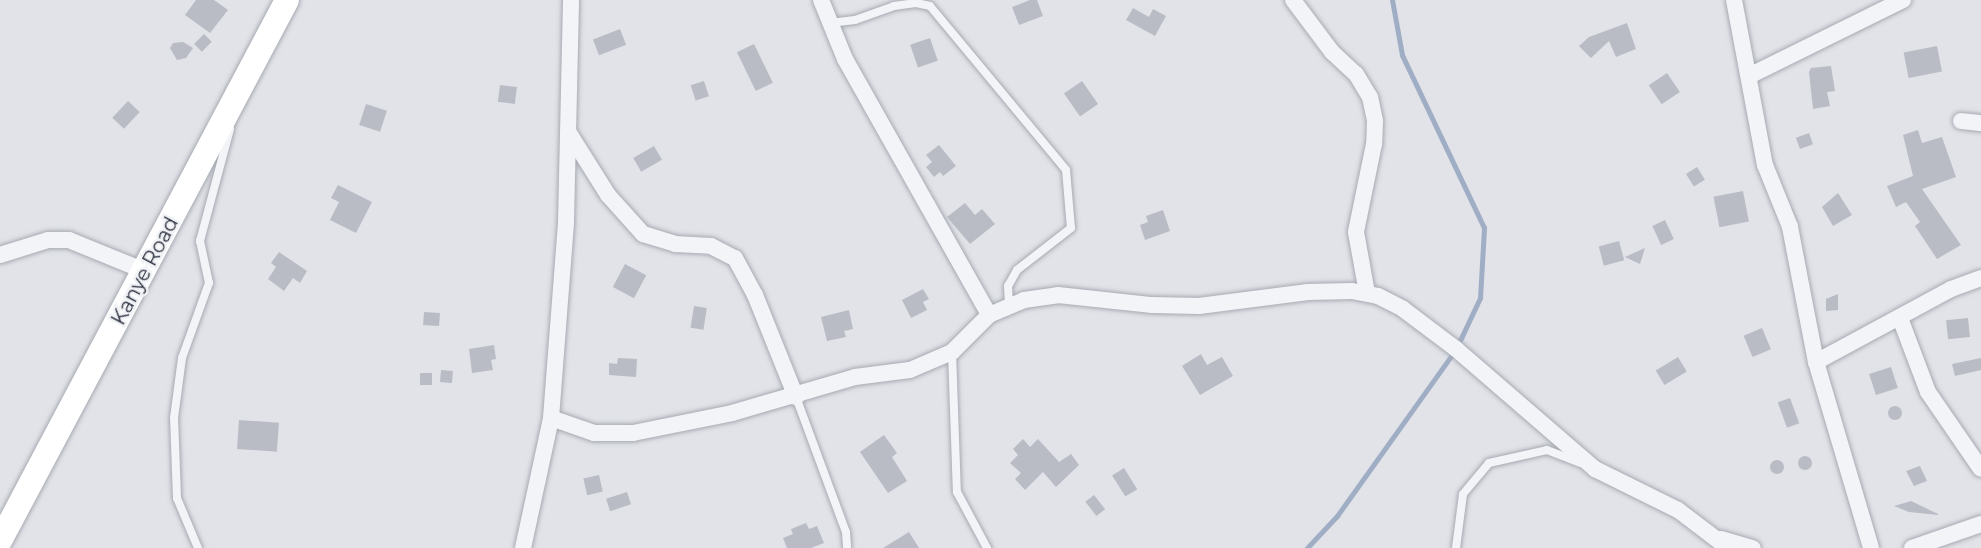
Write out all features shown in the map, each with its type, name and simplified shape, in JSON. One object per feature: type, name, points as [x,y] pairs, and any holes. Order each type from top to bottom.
[{"type":"main road","name":"Kanye Road","points":[[0,541],[287,0]]},
{"type":"street","points":[[524,548],[551,418],[569,134],[571,0]]},
{"type":"street","points":[[820,0],[879,121],[989,315]]},
{"type":"street","points":[[1293,0],[1332,52],[1356,74],[1370,97],[1375,121],[1374,144],[1356,232],[1367,293]]},
{"type":"street","points":[[1734,0],[1766,165],[1790,227],[1816,363],[1871,548]]},
{"type":"street","points":[[1749,76],[1866,7],[1903,0]]},
{"type":"street","points":[[1961,121],[1981,123]]},
{"type":"street","points":[[569,134],[608,195],[643,234],[675,244],[711,246],[735,258],[755,295],[795,397]]},
{"type":"street","points":[[0,255],[48,240],[69,240],[145,271]]},
{"type":"street","points":[[1816,363],[1951,289],[1981,278]]},
{"type":"street","points":[[551,418],[594,433],[633,433],[795,397],[855,377],[910,370],[952,352],[989,315],[1009,305],[1058,295],[1152,305],[1199,306],[1308,292],[1367,293],[1403,309],[1456,349],[1595,469],[1678,510],[1724,543],[1753,548]]},
{"type":"street","points":[[1900,318],[1928,392],[1981,469]]},
{"type":"street","points":[[1912,548],[1981,524]]},
{"type":"lane","points":[[830,23],[864,18],[894,6],[930,6],[1066,170],[1071,228],[1017,270],[1008,286],[1009,305]]},
{"type":"lane","points":[[198,548],[177,498],[174,418],[182,358],[209,283],[200,241],[240,91]]},
{"type":"lane","points":[[952,352],[957,492],[987,548]]},
{"type":"lane","points":[[795,397],[846,532],[847,548]]},
{"type":"lane","points":[[1456,548],[1463,494],[1489,463],[1547,450],[1595,469]]},
{"type":"building","points":[[196,0],[214,0],[228,10],[210,33],[185,15]]},
{"type":"building","points":[[1030,0],[1037,0],[1043,16],[1019,25],[1012,7]]},
{"type":"building","points":[[1133,8],[1149,17],[1153,9],[1166,16],[1155,36],[1126,20]]},
{"type":"building","points":[[1627,23],[1636,49],[1616,57],[1609,41],[1591,58],[1579,46],[1589,37]]},
{"type":"building","points":[[620,29],[626,45],[599,55],[593,39]]},
{"type":"building","points":[[204,34],[212,42],[202,52],[194,44]]},
{"type":"building","points":[[930,38],[938,61],[918,68],[910,45]]},
{"type":"building","points":[[183,42],[193,48],[186,58],[177,60],[170,48],[173,43]]},
{"type":"building","points":[[754,44],[773,83],[756,91],[737,52]]},
{"type":"building","points":[[1937,46],[1942,72],[1909,78],[1904,52]]},
{"type":"building","points":[[1831,66],[1835,91],[1827,92],[1830,106],[1813,109],[1809,72],[1811,68]]},
{"type":"building","points":[[1667,73],[1680,92],[1662,104],[1649,85]]},
{"type":"building","points":[[704,81],[709,96],[696,101],[691,85]]},
{"type":"building","points":[[1082,81],[1098,104],[1080,117],[1064,94]]},
{"type":"building","points":[[500,85],[517,87],[515,104],[498,102]]},
{"type":"building","points":[[128,101],[140,112],[124,129],[112,118]]},
{"type":"building","points":[[366,104],[387,111],[380,132],[359,125]]},
{"type":"building","points":[[1918,130],[1922,143],[1942,137],[1956,177],[1922,189],[1961,245],[1937,259],[1915,226],[1920,222],[1906,202],[1896,207],[1887,186],[1913,176],[1903,135]]},
{"type":"building","points":[[1809,133],[1813,144],[1800,149],[1796,138]]},
{"type":"building","points":[[939,145],[956,166],[943,176],[940,172],[934,177],[926,167],[932,162],[926,155]]},
{"type":"building","points":[[654,146],[662,160],[641,172],[633,158]]},
{"type":"building","points":[[1697,167],[1705,180],[1694,187],[1686,174]]},
{"type":"building","points":[[338,185],[372,202],[356,233],[330,220],[339,202],[331,198]]},
{"type":"building","points":[[1743,191],[1749,221],[1719,227],[1714,197]]},
{"type":"building","points":[[1838,193],[1852,215],[1833,226],[1822,207]]},
{"type":"building","points":[[965,203],[975,215],[982,209],[995,224],[970,244],[947,217]]},
{"type":"building","points":[[1163,210],[1170,231],[1145,240],[1140,225],[1148,222],[1146,216]]},
{"type":"building","points":[[1665,220],[1674,239],[1661,245],[1652,226]]},
{"type":"building","points":[[1619,241],[1624,260],[1604,266],[1599,246]]},
{"type":"building","points":[[1645,248],[1640,264],[1625,257]]},
{"type":"building","points":[[279,252],[307,271],[300,283],[293,278],[284,291],[268,279],[276,267],[271,263]]},
{"type":"building","points":[[625,264],[646,275],[634,298],[613,287]]},
{"type":"building","points":[[923,289],[929,299],[923,302],[927,310],[911,318],[902,300]]},
{"type":"building","points":[[1838,294],[1838,310],[1826,311],[1826,299]]},
{"type":"building","points":[[694,306],[707,308],[703,330],[691,328]]},
{"type":"building","points":[[849,310],[853,329],[844,331],[846,337],[827,341],[821,317]]},
{"type":"building","points":[[424,312],[440,313],[439,326],[423,325]]},
{"type":"building","points":[[1968,318],[1970,337],[1948,339],[1946,320]]},
{"type":"building","points":[[1762,328],[1771,349],[1753,357],[1744,336]]},
{"type":"building","points":[[494,345],[496,359],[491,360],[493,370],[472,373],[469,349]]},
{"type":"building","points":[[1201,354],[1207,365],[1222,357],[1233,376],[1200,395],[1182,366]]},
{"type":"building","points":[[1678,357],[1687,372],[1664,385],[1656,370]]},
{"type":"building","points":[[618,358],[637,359],[636,377],[609,375],[609,363],[617,364]]},
{"type":"building","points":[[1981,358],[1981,370],[1955,376],[1952,364]]},
{"type":"building","points":[[1891,367],[1898,388],[1876,395],[1869,374]]},
{"type":"building","points":[[441,370],[453,371],[452,383],[440,382]]},
{"type":"building","points":[[420,373],[432,373],[432,385],[420,385]]},
{"type":"building","points":[[1790,398],[1799,423],[1787,428],[1778,402]]},
{"type":"building","points":[[1895,406],[1900,408],[1902,413],[1900,418],[1895,420],[1890,418],[1888,413],[1890,408]]},
{"type":"building","points":[[239,420],[279,423],[277,452],[237,449]]},
{"type":"building","points":[[884,435],[897,453],[892,457],[907,481],[888,493],[860,452]]},
{"type":"building","points":[[1023,439],[1030,447],[1038,439],[1059,462],[1071,454],[1079,465],[1056,487],[1043,472],[1025,490],[1015,479],[1021,473],[1010,463],[1018,455],[1013,449]]},
{"type":"building","points":[[1805,456],[1810,458],[1812,463],[1810,468],[1805,470],[1800,468],[1798,463],[1800,458]]},
{"type":"building","points":[[1774,460],[1780,460],[1784,467],[1780,474],[1774,474],[1770,470],[1770,464]]},
{"type":"building","points":[[1920,466],[1927,481],[1914,486],[1906,471]]},
{"type":"building","points":[[1124,468],[1137,489],[1125,497],[1112,475]]},
{"type":"building","points":[[599,475],[603,492],[587,495],[583,479]]},
{"type":"building","points":[[627,492],[631,504],[610,511],[606,499]]},
{"type":"building","points":[[1094,495],[1105,509],[1096,516],[1085,502]]},
{"type":"building","points":[[1911,501],[1938,515],[1909,512],[1894,506]]},
{"type":"building","points":[[806,523],[809,529],[817,526],[824,543],[811,548],[787,548],[783,538],[793,534],[791,529]]},
{"type":"building","points":[[909,532],[919,548],[883,548]]},
{"type":"waterway","points":[[1307,548],[1337,516],[1456,349],[1480,298],[1484,228],[1402,55],[1392,0]]}]
